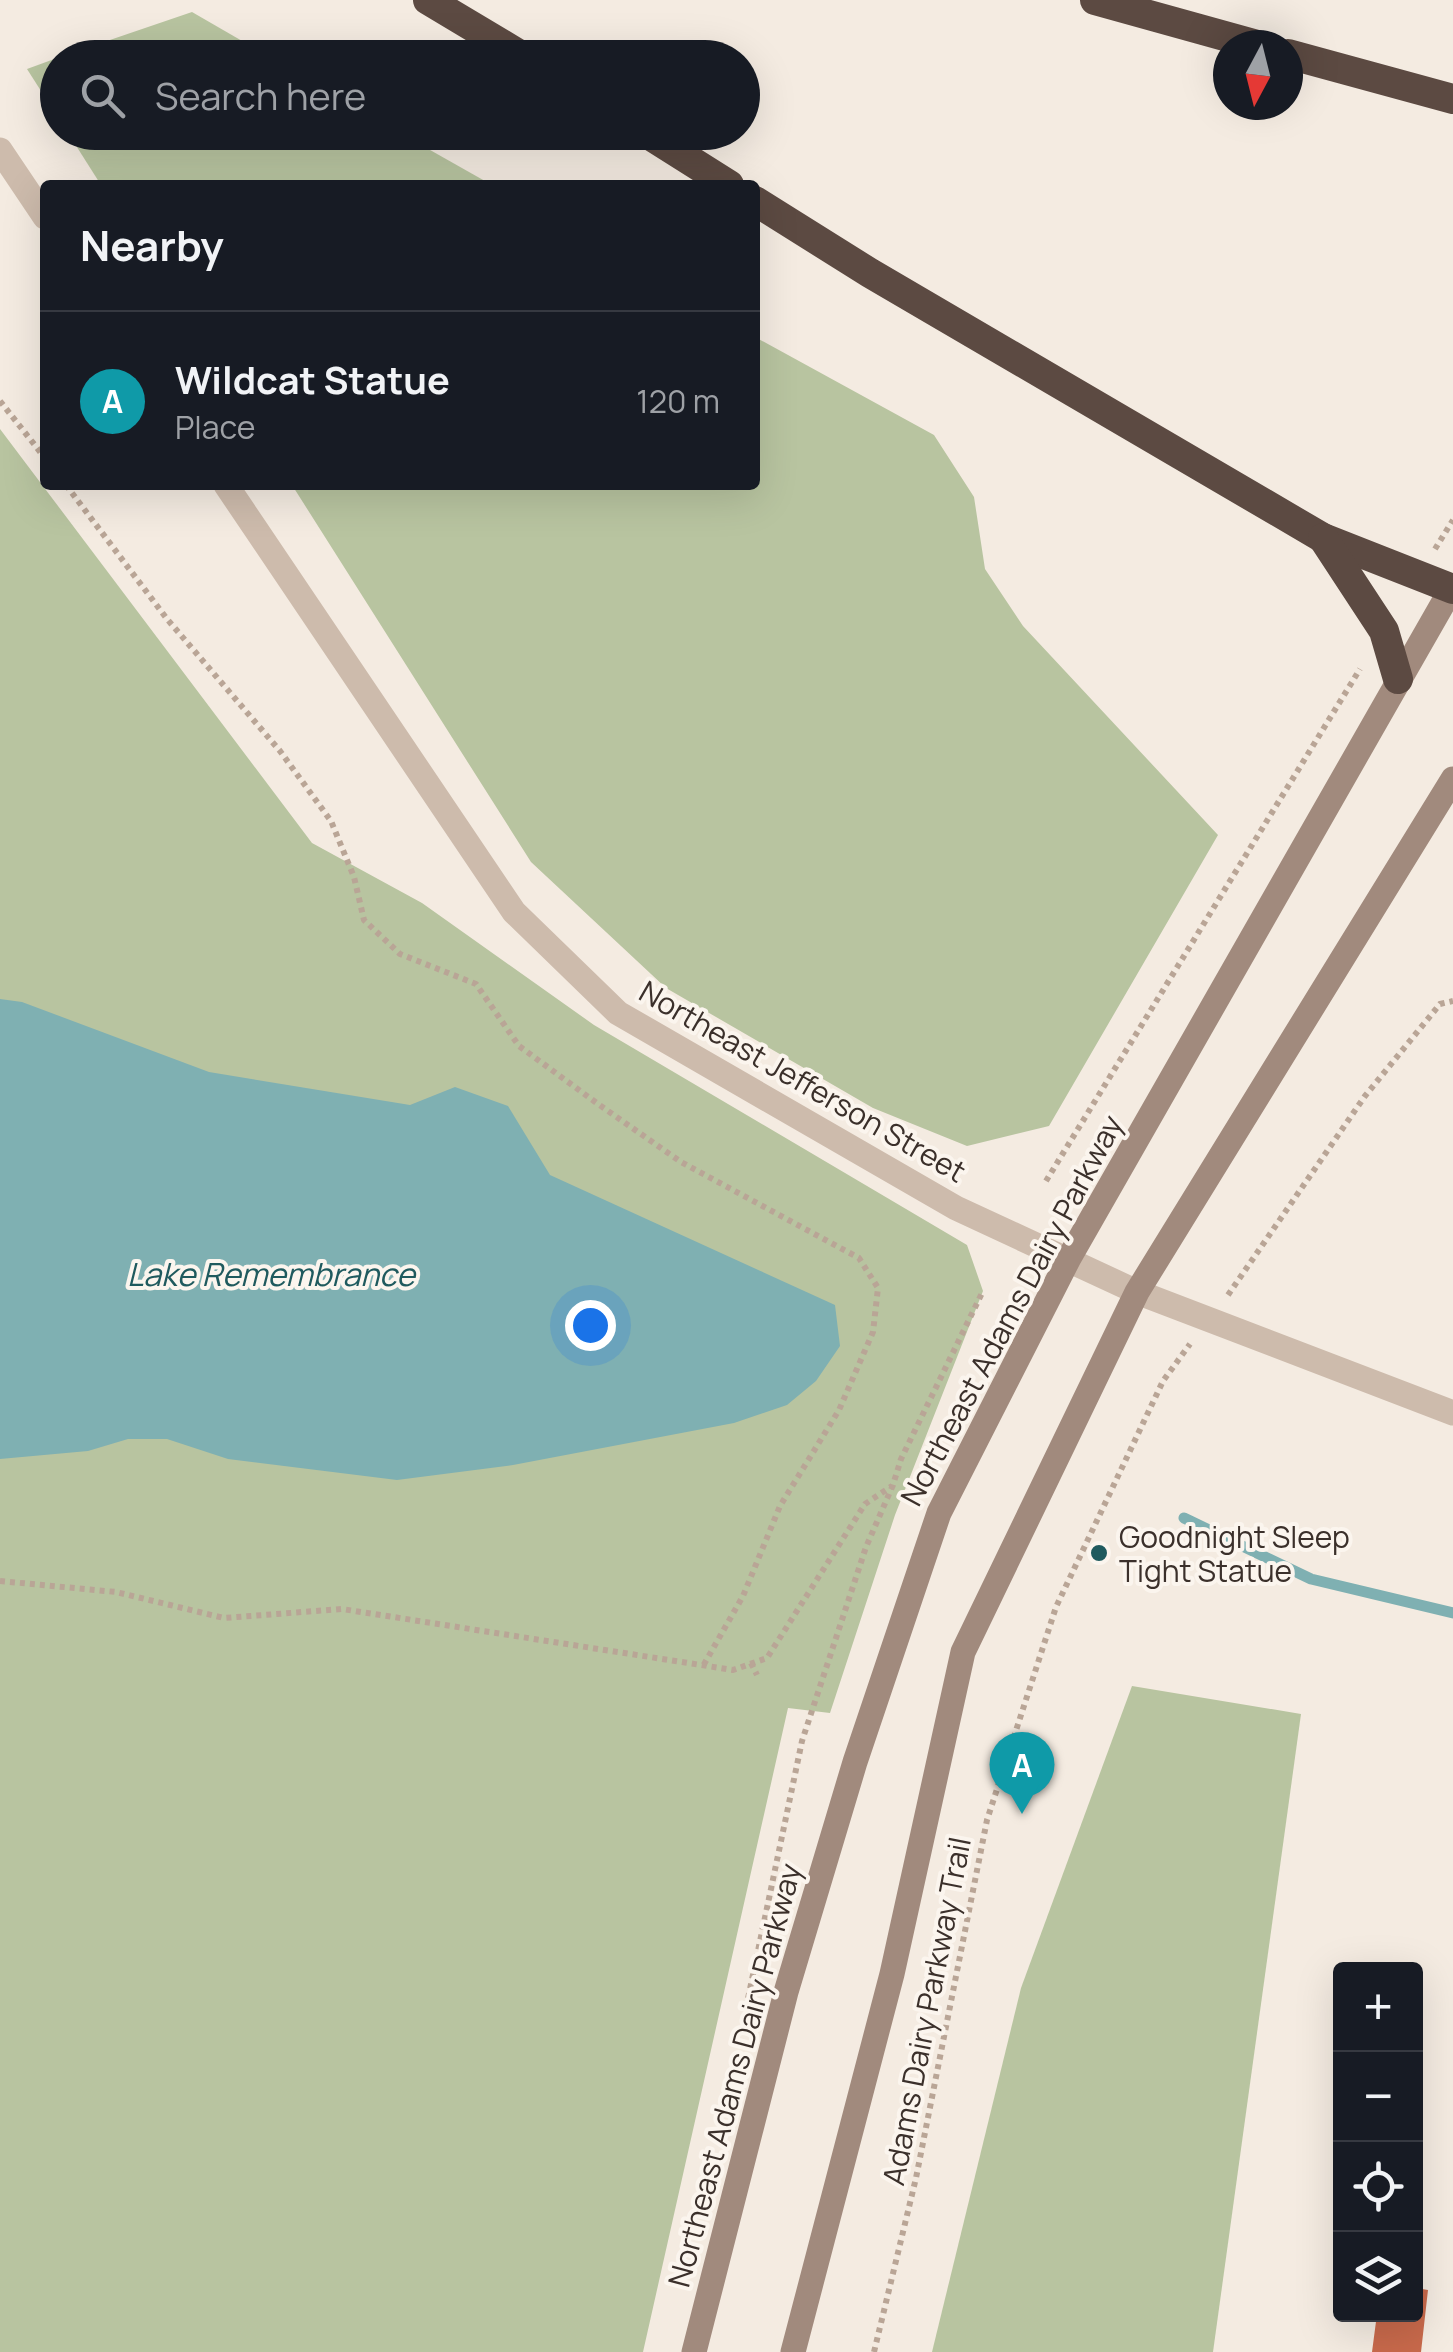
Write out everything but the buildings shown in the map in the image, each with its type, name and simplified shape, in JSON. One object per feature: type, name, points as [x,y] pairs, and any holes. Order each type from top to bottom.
[{"type":"highway","points":[[428,0],[495,40]]},
{"type":"highway","points":[[1095,0],[1213,33]]},
{"type":"highway","points":[[1303,58],[1453,100]]},
{"type":"highway","points":[[674,150],[721,180]]},
{"type":"highway","points":[[760,204],[870,273],[1323,538],[1452,587]]},
{"type":"highway","points":[[1323,538],[1384,631],[1398,678]]},
{"type":"main road","name":"Northeast Adams Dairy Parkway","points":[[694,2352],[786,1992],[856,1762],[939,1513],[1068,1258],[1452,587]]},
{"type":"main road","points":[[793,2352],[892,1974],[963,1652],[1137,1292],[1453,779]]},
{"type":"street","points":[[0,150],[40,210]]},
{"type":"street","name":"Northeast Jefferson Street","points":[[229,490],[514,912],[618,1012],[956,1208],[1137,1292],[1453,1413]]},
{"type":"path","points":[[0,401],[40,452]]},
{"type":"path","points":[[70,490],[167,619],[280,751],[331,821],[354,878],[364,920],[400,954],[476,984],[519,1046],[598,1104],[680,1162],[859,1258],[878,1288],[874,1332],[839,1410],[780,1506],[743,1596],[704,1666]]},
{"type":"path","points":[[1429,560],[1453,520]]},
{"type":"path","points":[[1046,1180],[1363,664]]},
{"type":"path","points":[[1250,1266],[1364,1096],[1440,1004],[1453,1001]]},
{"type":"path","points":[[742,2024],[802,1741],[866,1547],[894,1485],[900,1460],[983,1291]]},
{"type":"path","name":"Adams Dairy Parkway Trail","points":[[874,2352],[916,2178],[987,1820],[1056,1607],[1163,1380],[1182,1355]]},
{"type":"path","points":[[0,1581],[116,1592],[224,1618],[342,1609],[733,1670],[767,1658],[865,1504],[894,1485]]},
{"type":"path","points":[[752,1663],[757,1675]]},
{"type":"green space","points":[[192,12],[241,40],[110,40]]},
{"type":"green space","points":[[40,64],[40,89],[27,69]]},
{"type":"green space","points":[[79,150],[430,150],[483,180],[98,180]]},
{"type":"green space","points":[[760,340],[934,435],[974,497],[985,569],[1023,626],[1218,835],[1049,1126],[967,1146],[873,1108],[666,988],[531,862],[295,490],[760,490]]},
{"type":"green space","points":[[0,429],[40,482],[40,490],[46,490],[312,843],[422,903],[594,1025],[967,1245],[983,1291],[895,1515],[830,1713],[788,1708],[643,2352],[0,2352]]},
{"type":"green space","points":[[1132,1686],[1301,1714],[1213,2352],[932,2352],[1021,1988]]},
{"type":"water","name":"Lake Remembrance","points":[[0,999],[22,1002],[209,1072],[410,1105],[455,1087],[508,1106],[550,1175],[835,1305],[840,1346],[816,1381],[787,1405],[734,1423],[513,1465],[397,1480],[228,1459],[167,1439],[128,1439],[88,1451],[0,1459]]},
{"type":"waterway","points":[[1184,1518],[1311,1579],[1453,1613]]},
{"type":"place","name":"Goodnight Sleep Tight Statue","points":[[1099,1553]]},
{"type":"place","name":"Wildcat Statue","points":[[1022,1814]]}]
